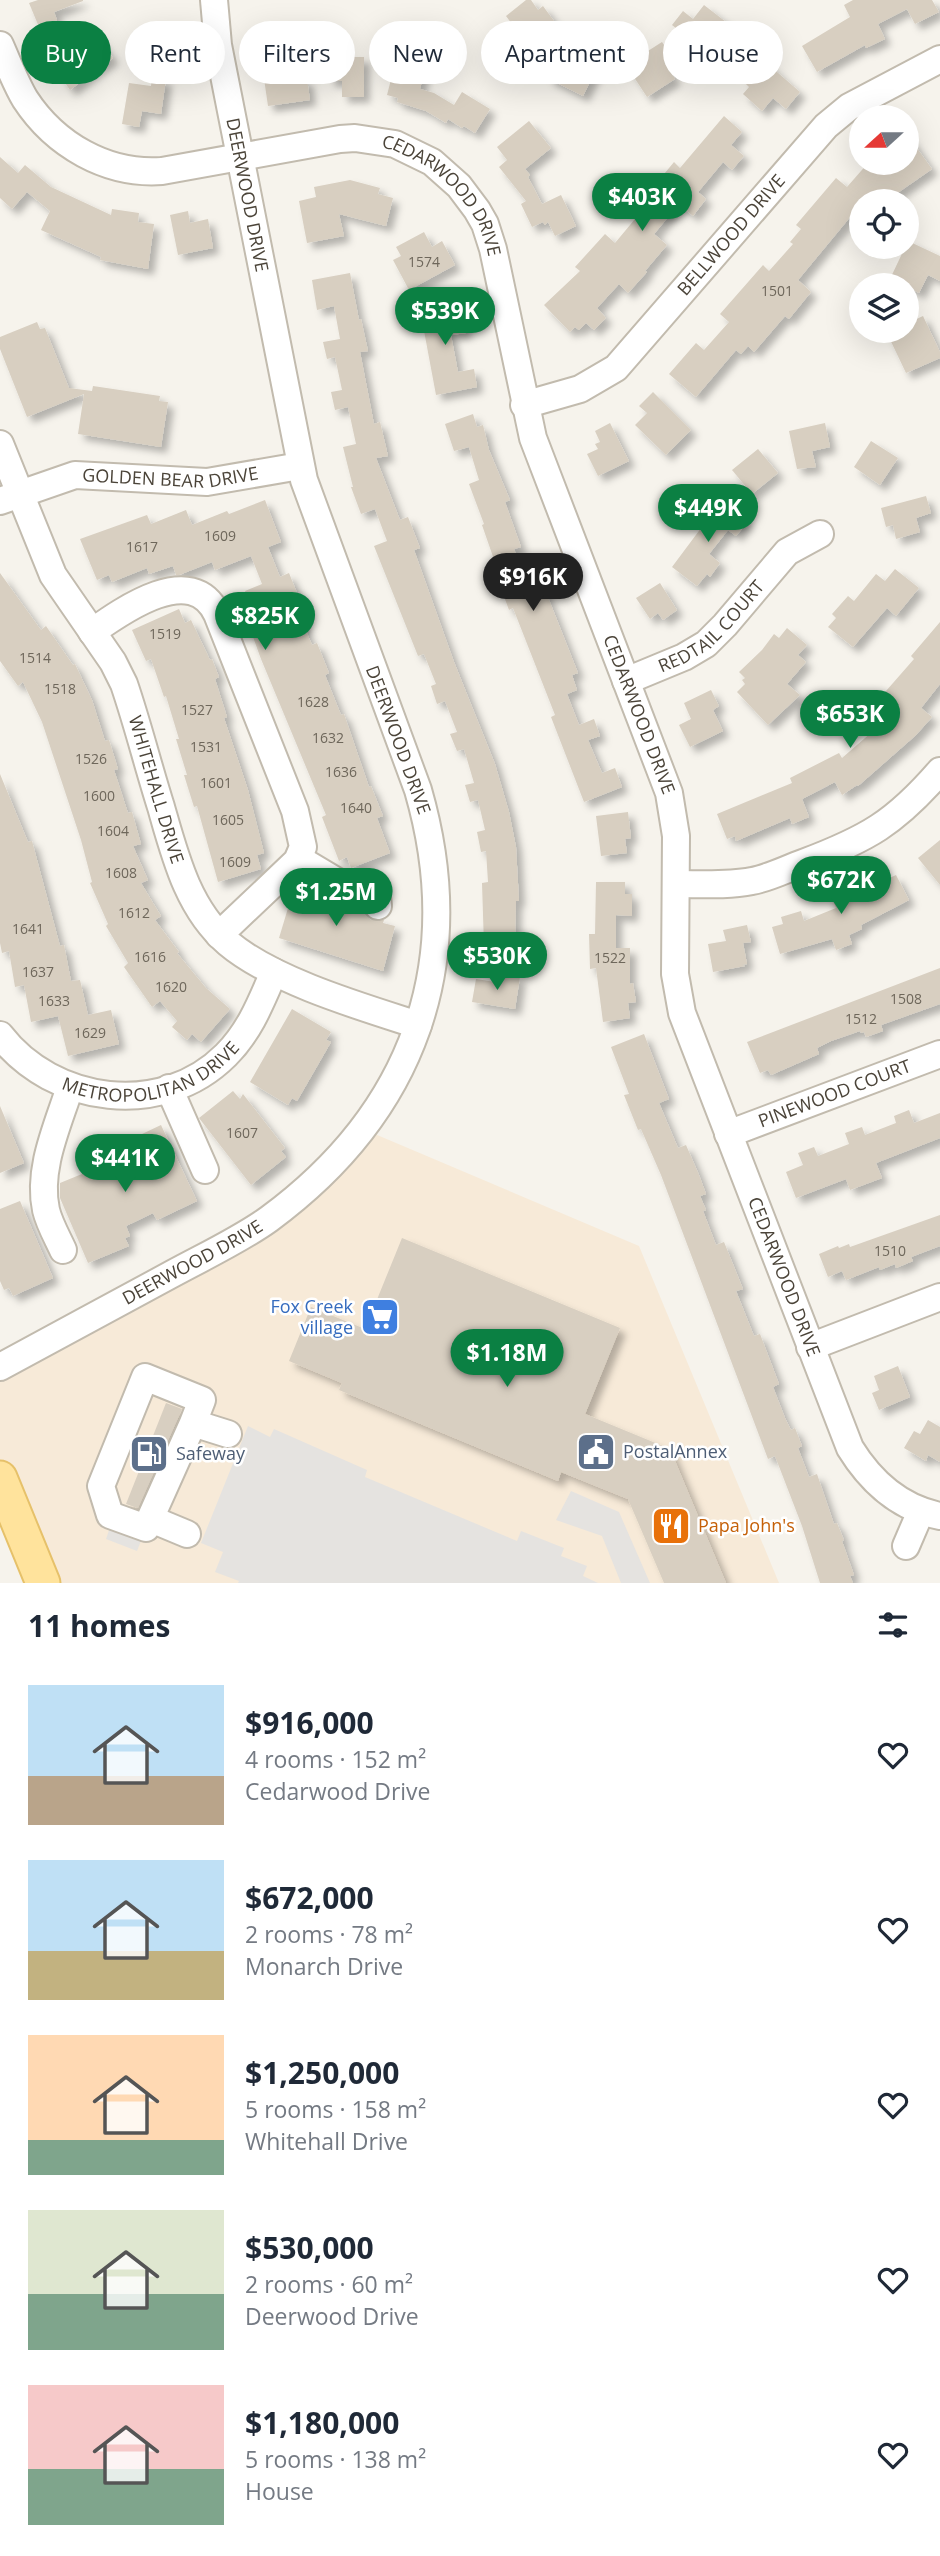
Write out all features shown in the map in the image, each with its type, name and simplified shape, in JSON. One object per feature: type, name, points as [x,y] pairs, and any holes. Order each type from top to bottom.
[{"type":"main road","points":[[0,1478],[43,1583]]},
{"type":"street","name":"DEERWOOD DRIVE","points":[[0,1367],[268,1220],[335,1162],[375,1114],[396,1079],[418,1026],[431,975],[437,926],[436,875],[432,847],[418,790],[324,540],[300,466],[218,45],[214,0]]},
{"type":"street","name":"CEDARWOOD DRIVE","points":[[0,45],[24,97],[40,119],[61,139],[84,154],[103,162],[141,172],[162,171],[355,138],[395,144],[418,154],[444,171],[477,210],[490,237],[533,438],[672,805],[676,836],[675,974],[680,1007],[810,1348],[855,1458],[880,1486],[931,1514]]},
{"type":"street","name":"BELLWOOD DRIVE","points":[[524,405],[580,389],[616,368],[826,125],[845,110],[940,59]]},
{"type":"street","name":"WHITEHALL DRIVE","points":[[0,444],[10,497],[53,575],[113,662],[124,684],[187,887],[200,912],[237,951],[274,972],[369,1010],[418,1026]]},
{"type":"street","name":"GOLDEN BEAR DRIVE","points":[[10,497],[75,475],[206,482],[300,466]]},
{"type":"street","name":"REDTAIL COURT","points":[[626,681],[684,657],[706,644],[787,552],[820,534]]},
{"type":"street","points":[[92,632],[123,612],[162,593],[183,590],[197,592],[210,601],[218,614],[295,811],[303,843],[299,859],[219,935]]},
{"type":"street","points":[[676,884],[730,884],[757,880],[849,846],[889,821],[940,771]]},
{"type":"street","points":[[299,859],[341,884],[371,892],[377,897],[378,906]]},
{"type":"street","name":"METROPOLITAN DRIVE","points":[[0,1035],[33,1067],[70,1087],[102,1096],[121,1097],[153,1093],[211,1067],[235,1045],[254,1018],[274,972]]},
{"type":"street","name":"PINEWOOD COURT","points":[[728,1133],[940,1054]]},
{"type":"street","points":[[63,1250],[46,1212],[43,1188],[47,1159],[70,1087]]},
{"type":"street","points":[[169,1088],[205,1170]]},
{"type":"street","points":[[810,1348],[940,1297]]},
{"type":"street","points":[[145,1377],[202,1401],[193,1423],[146,1528],[110,1515],[101,1486],[145,1377]]},
{"type":"street","points":[[193,1423],[228,1434]]},
{"type":"street","points":[[906,1546],[931,1514]]},
{"type":"street","points":[[151,1519],[187,1534]]},
{"type":"shaded area","name":"Fox Creek village","points":[[363,1129],[639,1246],[779,1583],[43,1583],[0,1478],[0,1367],[209,1254]]},
{"type":"shaded area","points":[[248,1426],[270,1437],[274,1429],[367,1470],[365,1477],[517,1541],[521,1531],[564,1548],[561,1556],[587,1566],[583,1576],[598,1583],[238,1583],[239,1581],[215,1572],[223,1552],[201,1543]]},
{"type":"shaded area","points":[[571,1491],[619,1512],[650,1583],[621,1583],[602,1536],[556,1520]]},
{"type":"shaded area","points":[[114,1516],[146,1528],[137,1551],[106,1539]]},
{"type":"building","points":[[38,0],[83,0],[54,12],[57,20],[54,21],[36,21],[29,3]]},
{"type":"building","points":[[526,0],[531,0],[538,10],[543,6],[554,21],[510,21],[506,16]]},
{"type":"building","points":[[853,0],[932,0],[939,12],[915,24],[907,9],[878,24],[885,39],[866,48],[865,45],[817,72],[802,46],[850,17],[844,5]]},
{"type":"building","points":[[704,5],[725,21],[675,21],[683,11],[693,19]]},
{"type":"building","points":[[663,44],[663,84],[667,84],[647,97],[638,84],[649,84],[649,50]]},
{"type":"building","points":[[355,57],[364,57],[364,97],[342,97],[342,84],[355,84]]},
{"type":"building","points":[[783,77],[800,92],[786,109],[773,98],[762,111],[743,94],[749,87],[746,84],[783,84]]},
{"type":"building","points":[[66,84],[78,84],[70,90]]},
{"type":"building","points":[[129,84],[165,84],[161,114],[142,111],[139,127],[122,124]]},
{"type":"building","points":[[265,84],[308,84],[310,100],[268,106]]},
{"type":"building","points":[[390,84],[421,84],[420,89],[434,93],[454,105],[462,92],[490,109],[475,133],[448,119],[446,123],[426,111],[397,102],[398,98],[387,95]]},
{"type":"building","points":[[559,84],[589,84],[583,96]]},
{"type":"building","points":[[724,116],[742,132],[731,145],[744,156],[732,170],[723,162],[698,192],[706,199],[693,216],[679,204],[654,234],[667,245],[645,271],[647,272],[628,293],[619,284],[597,308],[606,318],[594,330],[586,323],[579,330],[575,327],[570,332],[544,305],[580,271],[575,267],[605,234],[615,243],[660,189],[655,185],[674,162],[680,168]]},
{"type":"building","points":[[529,121],[551,148],[525,169],[530,175],[528,177],[542,204],[561,195],[576,226],[555,236],[548,222],[532,227],[521,204],[526,201],[499,167],[507,160],[497,147]]},
{"type":"building","points":[[919,151],[932,169],[903,189],[849,189],[849,218],[798,280],[811,292],[789,319],[785,316],[754,352],[748,346],[741,354],[736,350],[696,397],[669,374],[696,343],[704,350],[729,322],[720,314],[763,265],[769,271],[793,244],[790,242],[801,229],[796,225],[836,178],[847,187],[858,175],[919,175]]},
{"type":"building","points":[[0,157],[18,173],[25,165],[51,187],[111,215],[112,209],[139,213],[138,222],[154,224],[148,269],[100,260],[101,257],[41,230],[50,211],[27,192],[12,209],[0,198]]},
{"type":"building","points":[[350,180],[380,188],[378,194],[393,198],[386,226],[339,214],[344,236],[307,243],[299,201],[316,197],[314,187]]},
{"type":"building","points":[[188,211],[190,223],[208,219],[213,248],[178,255],[170,215]]},
{"type":"building","points":[[424,232],[432,247],[442,241],[455,265],[409,290],[393,260],[401,256],[396,247]]},
{"type":"building","points":[[919,246],[940,256],[940,281],[928,275],[919,293],[919,273],[893,273],[899,259],[919,259]]},
{"type":"building","points":[[350,273],[368,351],[360,352],[374,424],[380,422],[388,456],[376,458],[400,520],[408,517],[420,548],[414,550],[454,662],[495,764],[509,812],[516,847],[519,901],[516,901],[515,946],[484,946],[482,883],[488,882],[486,851],[481,852],[477,832],[485,830],[478,800],[470,802],[465,785],[474,783],[464,749],[457,751],[450,734],[457,732],[445,701],[437,704],[431,686],[436,684],[424,654],[418,656],[374,546],[387,541],[375,509],[361,514],[351,487],[343,447],[356,444],[348,407],[335,410],[331,392],[342,390],[335,357],[327,359],[323,342],[340,339],[334,306],[317,310],[312,280]]},
{"type":"building","points":[[447,299],[450,314],[463,312],[466,333],[451,335],[458,372],[474,369],[477,387],[436,395],[419,304]]},
{"type":"building","points":[[923,316],[940,352],[940,358],[906,373],[892,343],[919,343],[919,318]]},
{"type":"building","points":[[37,322],[40,329],[45,328],[69,388],[92,391],[93,386],[160,396],[159,401],[168,402],[161,447],[78,434],[84,394],[27,417],[0,349],[0,337]]},
{"type":"building","points":[[653,392],[691,430],[666,455],[635,425],[647,413],[639,406]]},
{"type":"building","points":[[473,414],[477,427],[483,425],[489,450],[510,500],[505,502],[521,547],[514,549],[527,582],[540,577],[578,673],[572,675],[577,690],[567,694],[579,725],[594,719],[600,736],[588,740],[602,773],[615,768],[622,787],[584,802],[551,717],[555,715],[513,608],[509,610],[496,575],[499,574],[469,484],[479,480],[469,447],[454,451],[445,424]]},
{"type":"building","points":[[610,423],[629,461],[598,476],[587,454],[598,449],[595,444],[600,442],[595,431]]},
{"type":"building","points":[[825,423],[830,447],[812,451],[816,467],[797,469],[789,431]]},
{"type":"building","points":[[871,441],[898,458],[880,485],[854,467]]},
{"type":"building","points":[[758,449],[778,473],[752,494],[732,470]]},
{"type":"building","points":[[926,496],[931,513],[916,518],[920,532],[896,539],[893,525],[886,527],[881,508]]},
{"type":"building","points":[[265,500],[281,542],[268,547],[280,577],[289,573],[301,603],[295,605],[312,645],[317,643],[329,673],[325,675],[341,715],[344,714],[369,787],[371,786],[383,816],[377,818],[390,853],[351,868],[347,857],[339,861],[322,817],[326,815],[241,604],[249,601],[245,591],[262,584],[251,556],[215,570],[212,562],[179,575],[176,575],[173,566],[149,574],[147,568],[112,582],[109,575],[97,580],[80,539],[147,515],[151,524],[186,510],[192,525]]},
{"type":"building","points":[[722,500],[748,522],[736,536],[728,530],[709,554],[720,563],[710,577],[707,574],[697,586],[672,567]]},
{"type":"building","points":[[895,569],[919,588],[896,616],[887,608],[853,647],[828,627],[836,618],[832,614],[848,596],[854,601],[876,574],[885,581]]},
{"type":"building","points":[[0,573],[41,630],[46,626],[73,665],[75,664],[92,700],[105,741],[109,740],[118,769],[114,770],[128,813],[132,812],[141,844],[133,846],[148,880],[141,883],[161,916],[155,920],[179,952],[177,953],[206,988],[230,1009],[201,1042],[192,1034],[187,1040],[172,1027],[177,1021],[160,1001],[152,1007],[124,967],[128,963],[106,926],[108,924],[90,883],[92,882],[81,840],[42,722],[23,682],[18,686],[0,661]]},
{"type":"building","points":[[660,583],[677,610],[663,620],[658,613],[650,619],[636,598]]},
{"type":"building","points":[[179,609],[185,623],[191,620],[219,677],[215,679],[227,717],[224,718],[248,790],[264,853],[257,855],[261,869],[218,882],[197,806],[194,807],[184,775],[187,775],[176,739],[179,739],[166,696],[164,697],[151,659],[146,661],[132,630]]},
{"type":"building","points":[[940,622],[940,684],[921,708],[932,717],[916,735],[858,786],[842,795],[835,782],[802,799],[809,817],[792,824],[790,818],[736,841],[735,836],[727,839],[717,814],[792,783],[790,778],[839,753],[842,758],[895,712],[879,699],[914,659],[911,656]]},
{"type":"building","points":[[787,628],[807,645],[798,655],[806,662],[787,684],[800,695],[768,725],[737,692],[745,684],[742,680],[745,678],[739,672],[774,634],[779,638]]},
{"type":"building","points":[[711,690],[719,706],[713,710],[723,731],[690,747],[679,725],[691,719],[684,703]]},
{"type":"building","points":[[0,774],[28,842],[32,841],[60,946],[64,945],[71,981],[80,980],[88,1015],[111,1010],[119,1044],[68,1056],[58,1016],[31,1022],[24,985],[15,987],[9,951],[2,953],[0,943]]},
{"type":"building","points":[[628,812],[631,838],[625,839],[627,853],[601,856],[596,816]]},
{"type":"building","points":[[940,840],[940,885],[918,858]]},
{"type":"building","points":[[896,875],[909,900],[861,925],[862,929],[849,935],[852,944],[836,950],[832,939],[780,954],[772,927],[783,924],[781,917],[801,911],[804,921],[836,908],[831,896],[847,890],[849,893],[880,877],[883,881]]},
{"type":"building","points":[[596,882],[625,882],[625,894],[632,894],[632,916],[616,915],[616,948],[630,948],[630,984],[633,983],[636,1002],[628,1003],[630,1018],[603,1022],[596,968],[590,969],[589,934],[595,934]]},
{"type":"building","points":[[295,885],[362,906],[365,915],[371,920],[384,920],[383,923],[395,926],[383,971],[279,938]]},
{"type":"building","points":[[747,925],[751,942],[743,943],[747,964],[713,972],[708,944],[726,941],[723,930]]},
{"type":"building","points":[[940,968],[940,1004],[881,1025],[883,1031],[866,1037],[864,1032],[860,1031],[831,1041],[817,1048],[819,1054],[771,1075],[768,1070],[760,1073],[747,1042]]},
{"type":"building","points":[[497,974],[520,977],[515,1009],[472,1002],[476,979],[495,982]]},
{"type":"building","points":[[292,1009],[331,1032],[326,1040],[331,1042],[297,1101],[292,1098],[288,1105],[250,1082]]},
{"type":"building","points":[[644,1034],[669,1099],[659,1103],[678,1148],[686,1145],[699,1175],[706,1194],[700,1196],[706,1210],[703,1211],[716,1245],[724,1242],[743,1289],[736,1291],[754,1336],[760,1334],[779,1384],[773,1387],[791,1430],[795,1428],[802,1446],[798,1448],[809,1477],[817,1474],[834,1524],[837,1523],[844,1540],[842,1541],[854,1575],[850,1576],[853,1583],[820,1583],[775,1456],[768,1459],[661,1175],[624,1095],[629,1094],[611,1047]]},
{"type":"building","points":[[233,1091],[240,1099],[243,1094],[285,1148],[281,1151],[286,1157],[251,1185],[199,1118]]},
{"type":"building","points":[[0,1106],[24,1163],[0,1173]]},
{"type":"building","points":[[909,1110],[914,1123],[940,1113],[940,1138],[876,1163],[882,1178],[850,1190],[846,1179],[796,1198],[786,1172],[803,1165],[798,1153],[814,1147],[818,1156],[849,1144],[845,1133],[862,1127],[865,1135],[896,1123],[894,1116]]},
{"type":"building","points":[[161,1125],[197,1201],[157,1220],[153,1213],[126,1226],[130,1236],[125,1238],[129,1246],[88,1263],[60,1198],[60,1183],[121,1158],[119,1154],[124,1152],[121,1144]]},
{"type":"building","points":[[20,1201],[53,1278],[13,1296],[9,1288],[4,1290],[0,1281],[0,1209]]},
{"type":"building","points":[[940,1215],[940,1246],[911,1257],[913,1261],[896,1268],[895,1264],[880,1270],[879,1267],[846,1280],[842,1271],[828,1277],[819,1254],[838,1246],[839,1248],[849,1244],[850,1247]]},
{"type":"building","points":[[402,1238],[620,1328],[585,1414],[670,1449],[726,1583],[664,1583],[628,1499],[561,1472],[558,1481],[339,1390],[342,1383],[289,1361],[311,1307],[365,1329]]},
{"type":"building","points":[[898,1366],[910,1397],[879,1410],[872,1393],[879,1390],[874,1376]]},
{"type":"building","name":"Safeway","points":[[166,1403],[182,1409],[138,1508],[126,1504]]},
{"type":"building","points":[[928,1420],[940,1427],[940,1462],[928,1455],[926,1461],[904,1448],[914,1431],[920,1434]]},
{"type":"place","name":"Fox Creek village","points":[[380,1317]]},
{"type":"place","name":"PostalAnnex","points":[[596,1452]]},
{"type":"place","name":"Safeway","points":[[149,1454]]},
{"type":"place","name":"Papa John's","points":[[671,1526]]}]
